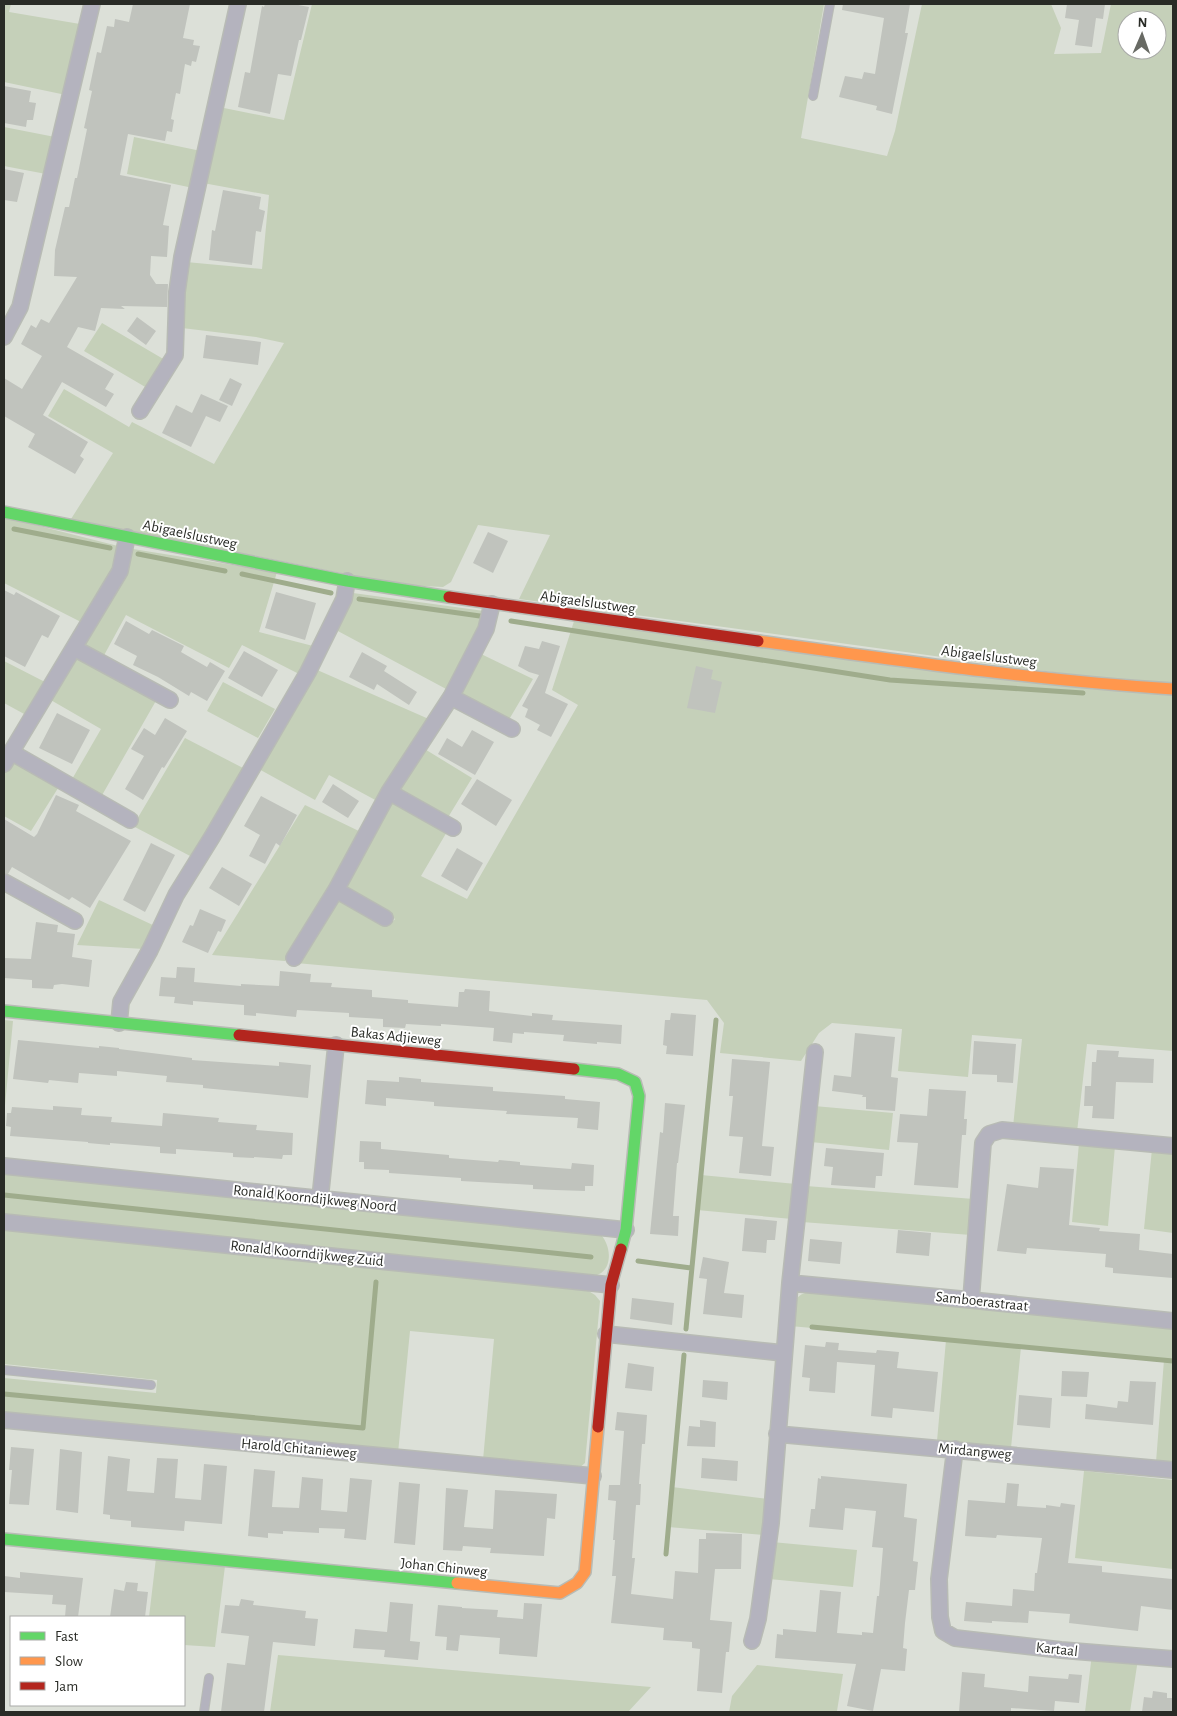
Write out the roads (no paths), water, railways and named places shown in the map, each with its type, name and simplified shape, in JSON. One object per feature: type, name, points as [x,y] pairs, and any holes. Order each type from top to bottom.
[{"type":"street","points":[[4,337],[20,307],[92,4]]},
{"type":"street","points":[[140,411],[174,355],[177,292],[182,257],[238,4]]},
{"type":"street","name":"Abigaelslustweg","points":[[4,512],[347,581],[492,604],[888,659],[1111,685],[1173,689]]},
{"type":"street","points":[[127,536],[120,571],[7,758],[130,820]]},
{"type":"street","points":[[119,1023],[121,1002],[150,950],[176,895],[308,672],[344,599],[347,581]]},
{"type":"street","points":[[294,958],[336,890],[389,792],[451,697],[486,630],[492,604]]},
{"type":"street","points":[[74,648],[170,700]]},
{"type":"street","points":[[451,697],[512,729]]},
{"type":"street","points":[[389,792],[453,828]]},
{"type":"street","points":[[4,882],[75,921]]},
{"type":"street","points":[[336,890],[385,918]]},
{"type":"street","name":"Bakas Adjieweg","points":[[4,1011],[618,1074],[635,1082],[639,1096],[626,1230],[611,1285]]},
{"type":"street","points":[[320,1198],[336,1045]]},
{"type":"street","points":[[752,1640],[758,1619],[771,1523],[783,1353],[815,1052]]},
{"type":"street","points":[[971,1300],[983,1143],[989,1134],[1002,1130],[1173,1146]]},
{"type":"street","name":"Ronald Koorndijkweg Noord","points":[[4,1166],[626,1230]]},
{"type":"street","name":"Ronald Koorndijkweg Zuid","points":[[4,1222],[611,1285]]},
{"type":"street","name":"Samboerastraat","points":[[790,1283],[1173,1321]]},
{"type":"street","name":"Johan Chinweg","points":[[4,1538],[560,1593],[577,1583],[585,1572],[611,1285]]},
{"type":"street","points":[[606,1334],[783,1353]]},
{"type":"street","name":"Harold Chitanieweg","points":[[4,1420],[594,1476]]},
{"type":"street","name":"Mirdangweg","points":[[777,1434],[1173,1470]]},
{"type":"street","name":"Kartaal","points":[[955,1449],[939,1579],[940,1617],[943,1632],[955,1638],[1062,1650],[1173,1659]]},
{"type":"lane","points":[[813,96],[830,4]]},
{"type":"lane","points":[[4,1370],[151,1385]]},
{"type":"lane","points":[[204,1712],[209,1678]]},
{"type":"waterway","points":[[14,529],[110,548]]},
{"type":"waterway","points":[[138,554],[225,571]]},
{"type":"waterway","points":[[242,574],[331,593]]},
{"type":"waterway","points":[[359,599],[487,617]]},
{"type":"waterway","points":[[511,621],[890,680],[1083,693]]},
{"type":"waterway","points":[[686,1329],[716,1020]]},
{"type":"waterway","points":[[4,1195],[591,1257]]},
{"type":"waterway","points":[[638,1261],[691,1268]]},
{"type":"waterway","points":[[4,1394],[363,1428],[376,1282]]},
{"type":"waterway","points":[[812,1327],[1173,1361]]},
{"type":"waterway","points":[[666,1554],[684,1355]]}]
